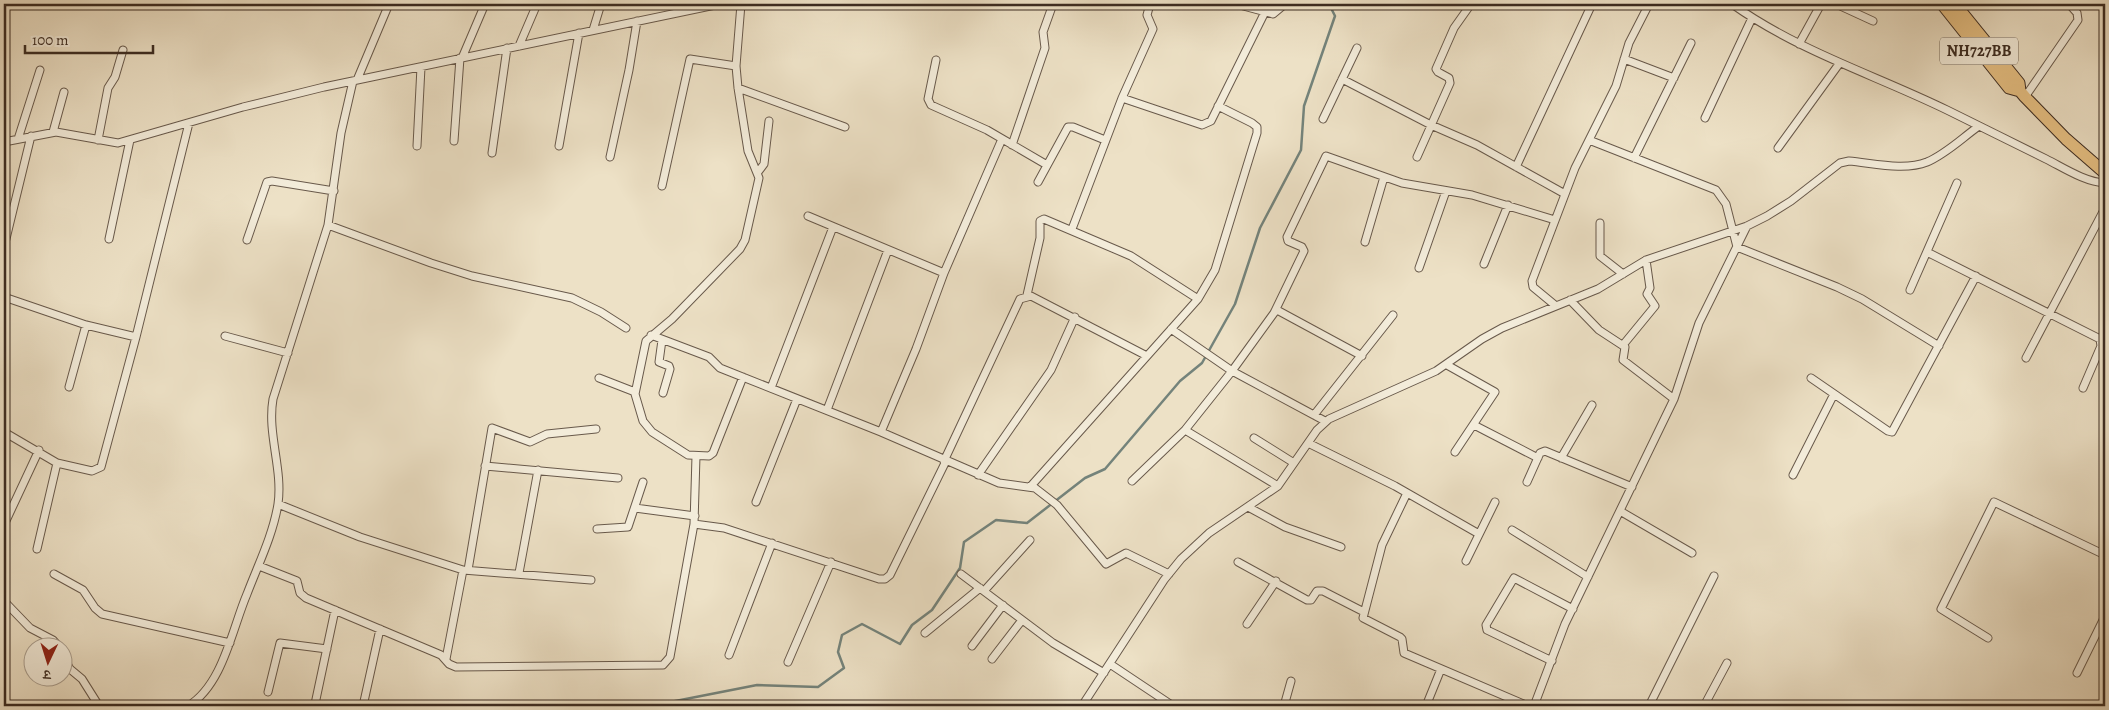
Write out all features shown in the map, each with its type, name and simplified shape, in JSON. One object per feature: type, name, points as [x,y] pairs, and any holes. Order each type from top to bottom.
[{"type":"highway","name":"NH727BB","points":[[1942,4],[2009,88],[2023,94],[2066,139],[2105,173]]},
{"type":"highway","name":"NH727BB","points":[[1955,4],[2019,83],[2023,94]]},
{"type":"street","points":[[188,706],[205,692],[230,643],[259,566],[278,504],[270,413],[328,225],[342,133],[355,81],[389,4]]},
{"type":"street","points":[[454,140],[461,58],[485,4]]},
{"type":"street","points":[[519,46],[537,4]]},
{"type":"street","points":[[593,30],[601,4]]},
{"type":"street","points":[[4,142],[53,132],[118,143],[243,107],[355,81],[637,21],[685,7],[720,4]]},
{"type":"street","points":[[741,4],[736,66],[738,88],[748,151],[758,172]]},
{"type":"street","points":[[1012,145],[1045,48],[1043,32],[1052,4]]},
{"type":"street","points":[[1072,229],[1105,140],[1152,29],[1148,15],[1150,4]]},
{"type":"street","points":[[1236,4],[1273,14],[1285,4]]},
{"type":"street","points":[[1417,157],[1450,80],[1436,69],[1454,28],[1471,4]]},
{"type":"street","points":[[1516,167],[1592,4]]},
{"type":"street","points":[[1556,306],[1532,284],[1565,194],[1616,86],[1629,43],[1649,4]]},
{"type":"street","points":[[1732,4],[1752,18],[1839,64],[1945,109],[2074,173],[2098,183],[2105,183]]},
{"type":"street","points":[[1799,44],[1821,4]]},
{"type":"street","points":[[1836,4],[1873,21]]},
{"type":"street","points":[[2023,94],[2078,20],[2077,13],[2069,4]]},
{"type":"street","points":[[1122,98],[1202,125],[1211,121],[1264,12]]},
{"type":"street","points":[[1705,118],[1752,18]]},
{"type":"street","points":[[610,156],[629,70],[637,21]]},
{"type":"street","points":[[559,146],[579,33]]},
{"type":"street","points":[[1634,158],[1691,43]]},
{"type":"street","points":[[492,153],[506,48]]},
{"type":"street","points":[[1323,119],[1357,48]]},
{"type":"street","points":[[98,140],[108,88],[115,77],[123,50]]},
{"type":"street","points":[[662,186],[690,59],[736,66]]},
{"type":"street","points":[[1624,59],[1674,78]]},
{"type":"street","points":[[936,60],[928,98],[931,105],[1002,139],[1047,165]]},
{"type":"street","points":[[1778,148],[1839,64]]},
{"type":"street","points":[[416,146],[421,67]]},
{"type":"street","points":[[18,139],[40,70]]},
{"type":"street","points":[[1342,79],[1431,125],[1477,145],[1565,194]]},
{"type":"street","points":[[738,88],[845,127]]},
{"type":"street","points":[[53,132],[64,92]]},
{"type":"street","points":[[1030,487],[1198,299],[1215,270],[1258,133],[1257,127],[1252,123],[1218,106]]},
{"type":"street","points":[[743,377],[713,453],[709,456],[685,454],[648,428],[635,400],[644,344],[651,335],[672,319],[743,244],[754,201],[758,172],[764,164],[769,121]]},
{"type":"street","points":[[4,432],[39,450],[57,463],[92,471],[101,467],[136,338],[189,123]]},
{"type":"street","points":[[1082,706],[1169,574],[1202,538],[1278,486],[1325,421],[1447,365],[1471,346],[1495,332],[1598,289],[1646,260],[1747,226],[1780,209],[1840,163],[1848,161],[1904,166],[1921,164],[1936,157],[1978,126]]},
{"type":"street","points":[[1038,182],[1068,127],[1073,127],[1105,140]]},
{"type":"street","points":[[4,247],[31,136]]},
{"type":"street","points":[[881,432],[916,349],[944,273],[1002,139]]},
{"type":"street","points":[[109,239],[130,140]]},
{"type":"street","points":[[1589,140],[1716,190],[1726,204],[1737,247]]},
{"type":"street","points":[[1132,482],[1185,430],[1232,371],[1276,310],[1304,251],[1302,247],[1288,241],[1287,237],[1324,158],[1328,156],[1384,177],[1420,187],[1508,205],[1555,220]]},
{"type":"street","points":[[1365,242],[1384,177]]},
{"type":"street","points":[[247,240],[267,182],[272,181],[334,191]]},
{"type":"street","points":[[1910,290],[1957,183]]},
{"type":"street","points":[[1419,268],[1446,191]]},
{"type":"street","points":[[1484,264],[1508,205]]},
{"type":"street","points":[[2026,358],[2105,208]]},
{"type":"street","points":[[808,216],[944,273]]},
{"type":"street","points":[[635,508],[724,528],[879,579],[888,577],[945,461],[1020,299],[1027,295],[1040,238],[1042,219],[1072,229],[1130,256],[1198,299]]},
{"type":"street","points":[[1600,223],[1600,256],[1622,274]]},
{"type":"street","points":[[328,225],[472,276],[572,298],[601,312],[626,328]]},
{"type":"street","points":[[1534,706],[1573,609],[1674,399],[1699,323],[1747,226]]},
{"type":"street","points":[[771,388],[834,227]]},
{"type":"street","points":[[1737,247],[1837,287],[1939,346]]},
{"type":"street","points":[[827,410],[888,250]]},
{"type":"street","points":[[1927,252],[2102,342],[2083,388]]},
{"type":"street","points":[[1623,345],[1655,306],[1647,294],[1650,288],[1646,260]]},
{"type":"street","points":[[1811,378],[1888,432],[1892,432],[1976,276]]},
{"type":"street","points":[[1027,295],[1075,317],[1146,356]]},
{"type":"street","points":[[4,298],[136,338]]},
{"type":"street","points":[[1570,300],[1599,330],[1626,348],[1622,355],[1624,360],[1674,399]]},
{"type":"street","points":[[1276,310],[1362,356]]},
{"type":"street","points":[[1314,415],[1393,315]]},
{"type":"street","points":[[978,475],[1051,370],[1075,317]]},
{"type":"street","points":[[69,387],[86,324]]},
{"type":"street","points":[[1171,329],[1210,358],[1325,421]]},
{"type":"street","points":[[651,335],[709,357],[718,367],[881,432],[978,475],[999,483],[1030,487],[1045,494],[1057,505],[1106,564],[1126,553],[1169,574]]},
{"type":"street","points":[[225,336],[288,353]]},
{"type":"street","points":[[662,340],[659,362],[670,369],[664,393]]},
{"type":"street","points":[[1447,365],[1495,392],[1455,452]]},
{"type":"street","points":[[599,378],[635,392]]},
{"type":"street","points":[[1794,475],[1834,394]]},
{"type":"street","points":[[756,502],[798,399]]},
{"type":"street","points":[[1562,458],[1592,405]]},
{"type":"street","points":[[1474,425],[1538,458]]},
{"type":"street","points":[[446,659],[492,428],[530,442],[547,434],[596,429]]},
{"type":"street","points":[[1185,430],[1278,486]]},
{"type":"street","points":[[1254,438],[1294,463]]},
{"type":"street","points":[[1308,443],[1407,493],[1479,534]]},
{"type":"street","points":[[4,525],[39,450]]},
{"type":"street","points":[[1527,482],[1540,454],[1545,451],[1632,487]]},
{"type":"street","points":[[259,566],[294,579],[302,596],[446,659],[449,664],[456,667],[663,665],[670,657],[694,520],[696,456]]},
{"type":"street","points":[[37,549],[57,463]]},
{"type":"street","points":[[485,466],[618,478]]},
{"type":"street","points":[[519,573],[538,470]]},
{"type":"street","points":[[596,530],[628,527],[643,482]]},
{"type":"street","points":[[1407,493],[1382,545],[1363,618],[1402,639],[1404,653],[1528,706]]},
{"type":"street","points":[[1466,561],[1495,502]]},
{"type":"street","points":[[1988,638],[1941,609],[1994,502],[2105,555]]},
{"type":"street","points":[[278,504],[360,536],[465,570],[591,580]]},
{"type":"street","points":[[1248,507],[1285,527],[1341,547]]},
{"type":"street","points":[[1620,511],[1692,553]]},
{"type":"street","points":[[1512,530],[1588,578]]},
{"type":"street","points":[[925,633],[982,590],[1030,540]]},
{"type":"street","points":[[729,655],[772,543]]},
{"type":"street","points":[[788,662],[831,562]]},
{"type":"street","points":[[1238,562],[1276,581],[1307,600],[1311,600],[1317,591],[1323,591],[1364,612]]},
{"type":"street","points":[[54,574],[84,590],[95,608],[102,614],[230,643]]},
{"type":"street","points":[[961,574],[1053,644],[1104,673]]},
{"type":"street","points":[[1649,706],[1714,576]]},
{"type":"street","points":[[1552,661],[1488,630],[1486,625],[1514,578],[1573,609]]},
{"type":"street","points":[[1247,624],[1276,581]]},
{"type":"street","points":[[4,601],[26,625],[49,638]]},
{"type":"street","points":[[972,646],[1003,606]]},
{"type":"street","points":[[315,704],[336,610]]},
{"type":"street","points":[[2077,673],[2105,616]]},
{"type":"street","points":[[992,659],[1022,620]]},
{"type":"street","points":[[363,706],[380,629]]},
{"type":"street","points":[[268,692],[280,643],[327,648]]},
{"type":"street","points":[[1704,706],[1727,663]]},
{"type":"street","points":[[1110,664],[1173,706]]},
{"type":"street","points":[[1426,706],[1441,669]]},
{"type":"street","points":[[72,671],[82,679],[99,706]]},
{"type":"street","points":[[1284,706],[1290,681]]},
{"type":"waterway","points":[[650,706],[757,685],[818,687],[844,668],[838,652],[842,635],[862,624],[900,644],[912,625],[932,610],[960,568],[964,542],[996,520],[1027,523],[1085,478],[1105,469],[1180,381],[1202,363],[1235,304],[1260,228],[1301,150],[1304,106],[1335,16],[1329,4]]}]
